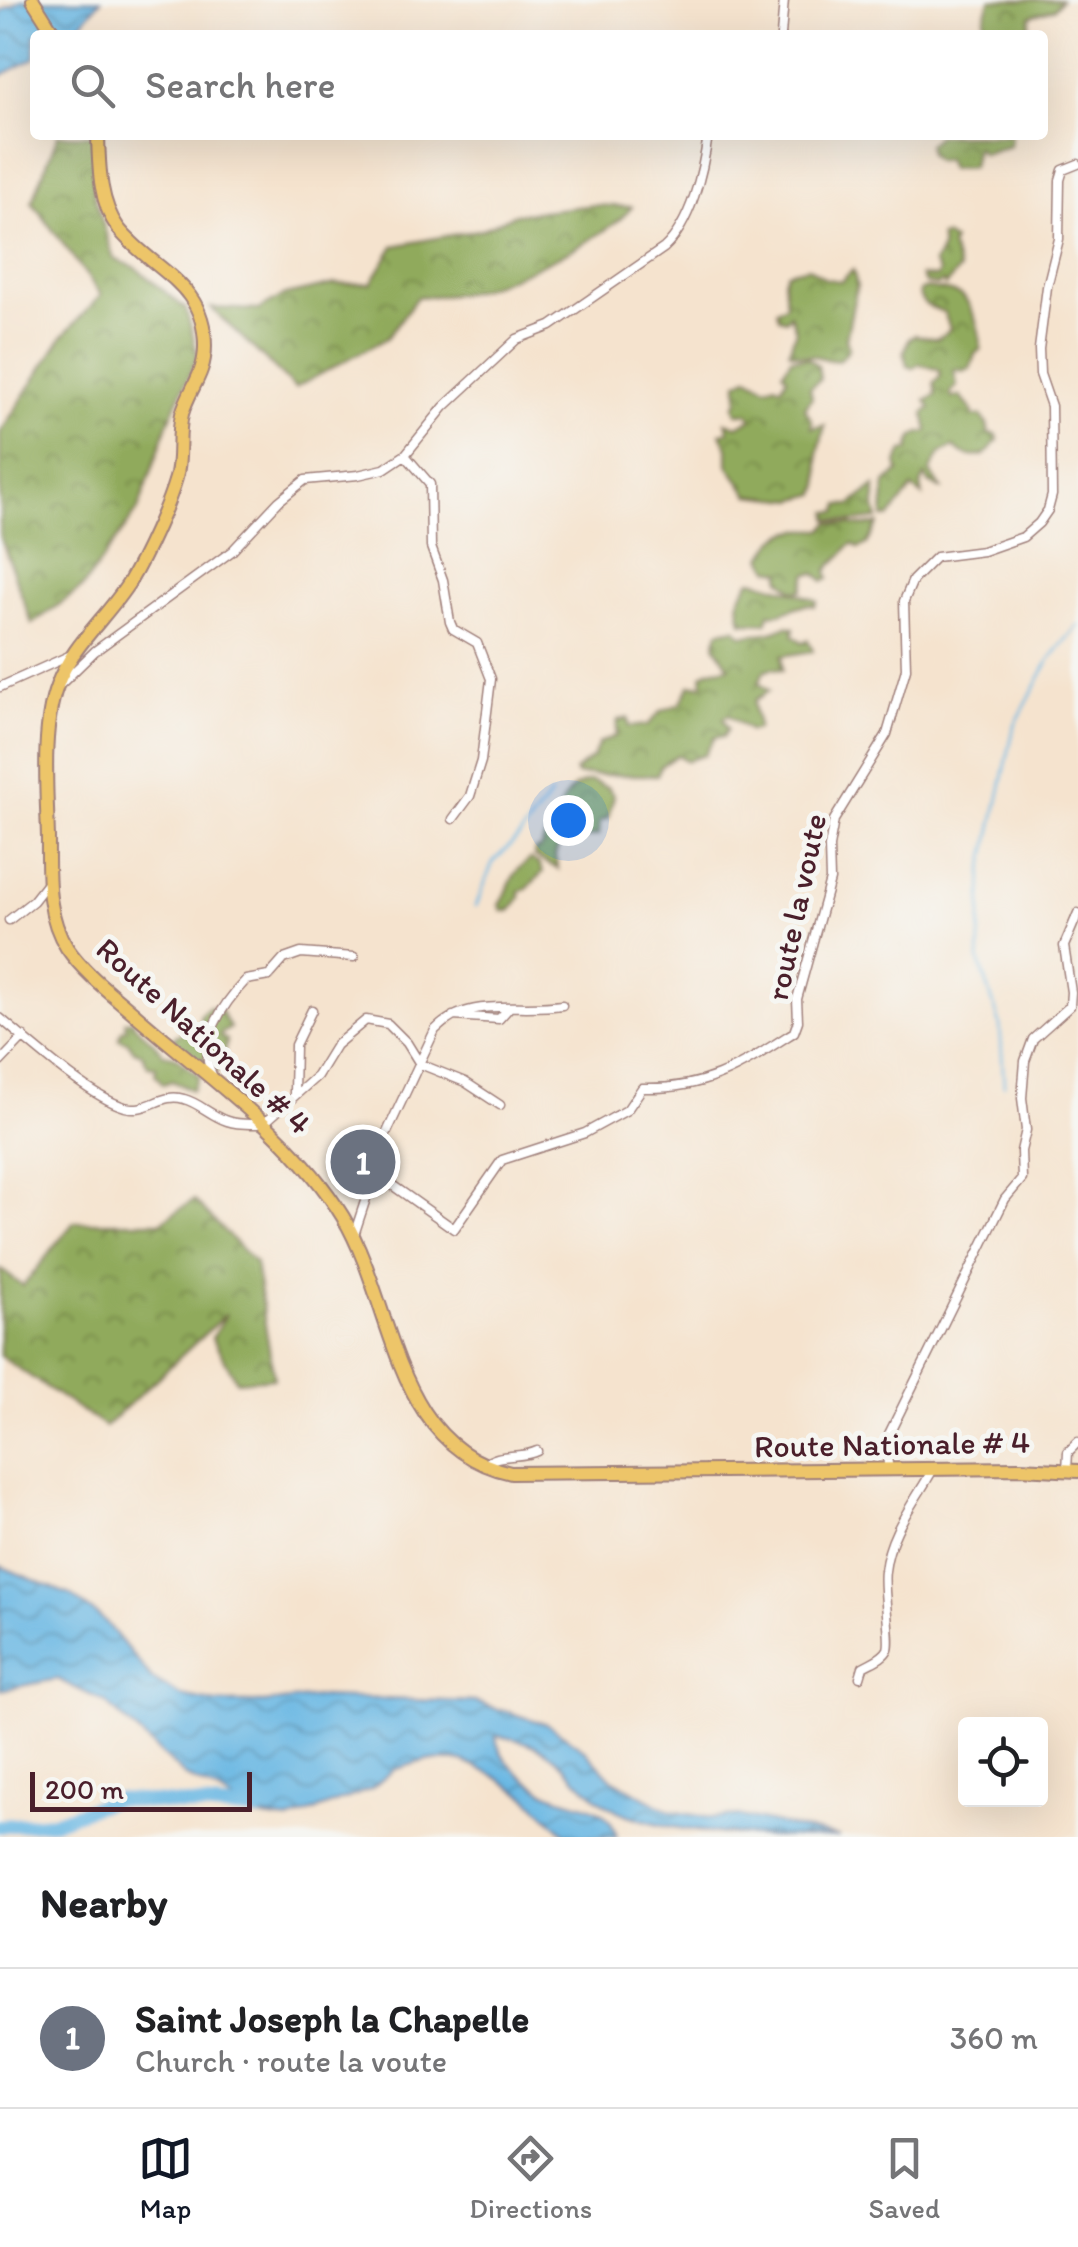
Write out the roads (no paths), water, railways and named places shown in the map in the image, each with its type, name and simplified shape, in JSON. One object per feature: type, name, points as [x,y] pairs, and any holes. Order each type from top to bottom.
[{"type":"main road","points":[[33,0],[51,30]]},
{"type":"main road","name":"Route Nationale # 4","points":[[98,140],[109,210],[117,226],[193,298],[204,326],[205,352],[203,372],[182,412],[178,475],[130,580],[70,656],[55,690],[48,753],[48,882],[50,904],[65,945],[76,960],[307,1166],[354,1235],[422,1412],[453,1447],[485,1466],[511,1473],[1072,1471]]},
{"type":"street","points":[[782,30],[784,0]]},
{"type":"street","points":[[55,690],[95,651],[232,550],[305,480],[358,476],[384,469],[405,455],[444,407],[517,339],[551,326],[664,248],[680,233],[707,140]]},
{"type":"street","name":"route la voute","points":[[372,1178],[385,1180],[454,1229],[502,1160],[585,1134],[627,1110],[642,1088],[676,1089],[727,1074],[794,1032],[800,986],[830,880],[828,847],[834,820],[886,734],[906,669],[904,600],[913,580],[936,558],[982,551],[1023,537],[1040,524],[1048,510],[1052,494],[1051,406],[1040,374],[1038,349],[1050,272],[1060,239],[1060,180],[1063,170],[1078,164]]},
{"type":"street","points":[[405,455],[430,484],[431,548],[443,580],[450,622],[453,629],[476,643],[491,679],[480,761],[470,796],[453,819]]},
{"type":"street","points":[[0,687],[70,656]]},
{"type":"street","points":[[9,920],[32,902],[48,882]]},
{"type":"street","points":[[889,1471],[889,1434],[1005,1199],[1022,1179],[1025,1060],[1033,1039],[1070,1006],[1064,946],[1078,912]]},
{"type":"street","points":[[215,1083],[205,1047],[229,1002],[246,980],[269,976],[284,959],[301,953],[354,957]]},
{"type":"street","points":[[354,1235],[372,1178],[373,1162],[435,1030],[452,1016],[476,1008],[562,1005]]},
{"type":"street","points":[[294,1093],[295,1045],[312,1010]]},
{"type":"street","points":[[0,1018],[84,1084],[123,1106],[150,1107],[161,1098],[173,1096],[229,1122],[263,1124],[317,1076],[336,1046],[366,1020],[388,1024],[420,1064],[465,1082],[500,1104]]},
{"type":"street","points":[[0,1062],[24,1038]]},
{"type":"street","points":[[1072,1471],[1068,1452],[1078,1442]]},
{"type":"street","points":[[485,1466],[496,1457],[538,1452]]},
{"type":"street","points":[[860,1677],[863,1667],[886,1654],[890,1644],[883,1602],[889,1549],[932,1471]]},
{"type":"water","points":[[22,0],[101,0],[75,30],[30,30],[30,61],[0,76],[0,12]]},
{"type":"water","points":[[0,1566],[70,1595],[105,1621],[152,1679],[181,1696],[216,1703],[319,1697],[475,1702],[547,1724],[584,1749],[612,1779],[670,1811],[712,1818],[741,1816],[839,1837],[726,1834],[642,1820],[600,1800],[539,1747],[496,1736],[509,1763],[527,1780],[555,1796],[601,1812],[617,1837],[569,1837],[527,1797],[492,1774],[462,1761],[426,1760],[393,1770],[371,1789],[289,1821],[255,1817],[220,1793],[186,1777],[105,1702],[57,1679],[0,1690]]},
{"type":"waterway","points":[[1004,1085],[1000,1024],[979,960],[983,871],[1014,727],[1050,659],[1078,625]]},
{"type":"waterway","points":[[476,906],[493,862],[519,837],[551,795]]},
{"type":"waterway","points":[[0,1826],[53,1822],[115,1799],[259,1811]]},
{"type":"place","name":"Saint Joseph la Chapelle","points":[[363,1162]]}]
